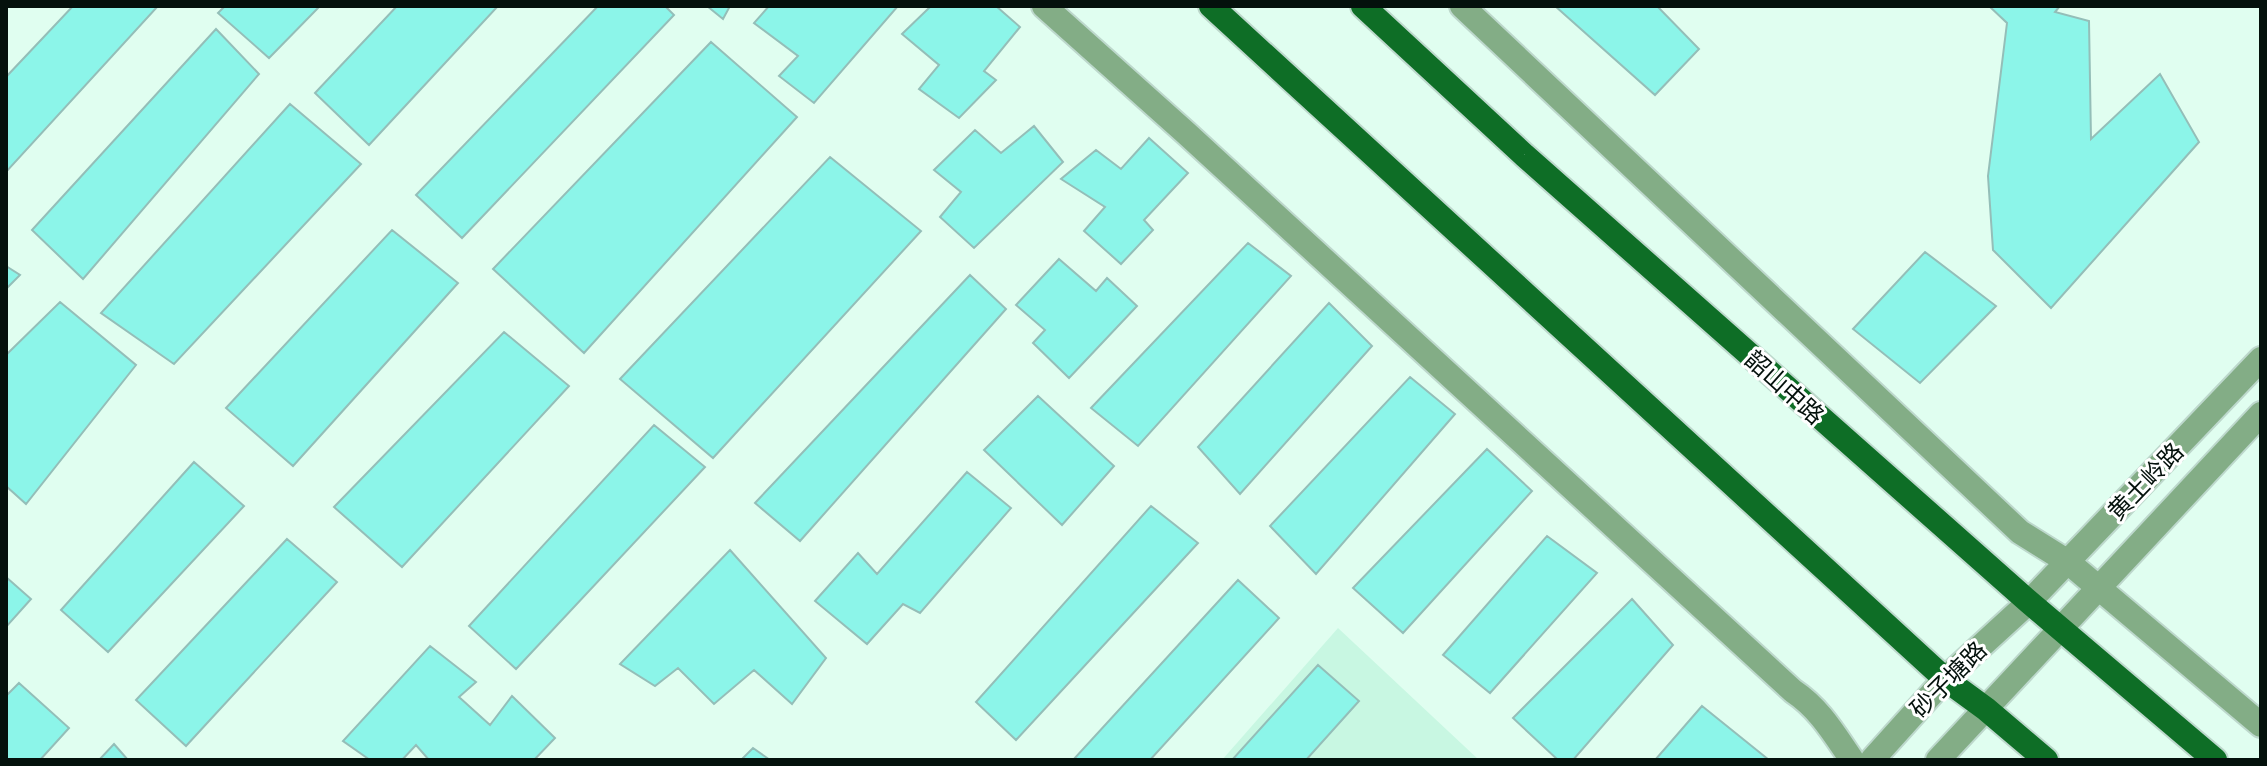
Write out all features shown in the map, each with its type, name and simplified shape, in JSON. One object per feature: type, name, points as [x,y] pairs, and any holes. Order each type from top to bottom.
[{"type":"main road","points":[[1211,6],[1945,679],[2046,760]]},
{"type":"main road","name":"韶山中路","points":[[1363,6],[1524,155],[2029,602],[2215,760]]},
{"type":"street","points":[[1044,6],[1793,691],[1810,702],[1824,717],[1852,760]]},
{"type":"street","points":[[1462,6],[2020,532],[2068,562],[2261,725]]},
{"type":"street","name":"黄土岭路","points":[[2029,602],[2261,359]]},
{"type":"street","name":"黄土岭路","points":[[2062,628],[2261,414]]},
{"type":"street","name":"砂子塘路","points":[[1872,760],[1945,679],[2029,602]]},
{"type":"street","name":"砂子塘路","points":[[1938,760],[2062,628]]},
{"type":"shaded area","points":[[1338,628],[1479,760],[1222,760]]},
{"type":"building","points":[[73,6],[158,6],[6,172],[6,77]]},
{"type":"building","points":[[225,6],[320,6],[269,58],[218,13]]},
{"type":"building","points":[[397,6],[498,6],[369,145],[315,93]]},
{"type":"building","points":[[598,6],[665,6],[674,15],[462,238],[416,195]]},
{"type":"building","points":[[707,6],[730,6],[723,19]]},
{"type":"building","points":[[769,6],[898,6],[814,103],[779,76],[798,56],[754,23]]},
{"type":"building","points":[[931,6],[996,6],[1020,27],[984,71],[996,80],[959,118],[919,89],[939,65],[902,34]]},
{"type":"building","points":[[1555,6],[1657,6],[1699,49],[1655,95]]},
{"type":"building","points":[[1989,6],[2060,6],[2055,12],[2089,21],[2091,139],[2160,74],[2199,142],[2051,308],[1993,250],[1988,176],[2007,23]]},
{"type":"building","points":[[216,29],[259,74],[83,279],[32,230]]},
{"type":"building","points":[[711,42],[797,117],[584,353],[493,269]]},
{"type":"building","points":[[290,104],[361,164],[174,364],[101,313]]},
{"type":"building","points":[[1034,126],[1063,162],[974,248],[940,217],[961,192],[934,170],[975,130],[1001,153]]},
{"type":"building","points":[[1149,138],[1188,173],[1144,220],[1153,230],[1121,264],[1084,231],[1105,207],[1061,179],[1096,150],[1121,169]]},
{"type":"building","points":[[830,157],[921,231],[713,458],[620,379]]},
{"type":"building","points":[[392,230],[458,283],[293,466],[226,408]]},
{"type":"building","points":[[1248,243],[1291,276],[1138,446],[1091,408]]},
{"type":"building","points":[[1925,252],[1996,306],[1920,383],[1853,329]]},
{"type":"building","points":[[1059,259],[1096,291],[1107,278],[1137,306],[1069,378],[1033,343],[1045,330],[1016,305]]},
{"type":"building","points":[[6,266],[20,275],[6,289]]},
{"type":"building","points":[[970,275],[1006,309],[800,541],[755,503]]},
{"type":"building","points":[[60,302],[136,365],[26,504],[6,486],[6,355]]},
{"type":"building","points":[[1329,303],[1372,346],[1240,494],[1198,447]]},
{"type":"building","points":[[504,332],[569,386],[402,567],[334,507]]},
{"type":"building","points":[[1410,377],[1455,414],[1316,574],[1270,526]]},
{"type":"building","points":[[1038,396],[1114,466],[1062,525],[984,450]]},
{"type":"building","points":[[654,425],[705,467],[516,669],[469,626]]},
{"type":"building","points":[[1487,449],[1532,491],[1403,633],[1353,588]]},
{"type":"building","points":[[194,462],[244,506],[108,652],[61,610]]},
{"type":"building","points":[[967,472],[1011,508],[920,613],[903,604],[867,644],[815,601],[858,553],[877,574]]},
{"type":"building","points":[[1151,506],[1198,543],[1016,740],[976,702]]},
{"type":"building","points":[[1547,536],[1597,573],[1490,693],[1443,655]]},
{"type":"building","points":[[287,539],[337,582],[186,746],[136,700]]},
{"type":"building","points":[[730,550],[826,658],[792,704],[754,670],[714,704],[678,668],[655,686],[620,664]]},
{"type":"building","points":[[6,577],[31,599],[6,627]]},
{"type":"building","points":[[1238,580],[1279,618],[1150,760],[1073,760]]},
{"type":"building","points":[[1632,599],[1673,645],[1573,760],[1558,760],[1513,718]]},
{"type":"building","points":[[430,646],[476,682],[459,697],[490,725],[512,696],[555,738],[534,760],[429,760],[416,745],[402,760],[370,760],[343,741]]},
{"type":"building","points":[[1318,665],[1359,701],[1306,760],[1232,760]]},
{"type":"building","points":[[19,683],[69,728],[40,760],[6,760],[6,696]]},
{"type":"building","points":[[1702,706],[1769,760],[1655,760]]},
{"type":"building","points":[[114,744],[128,760],[99,760]]},
{"type":"building","points":[[753,748],[770,760],[741,760]]}]
